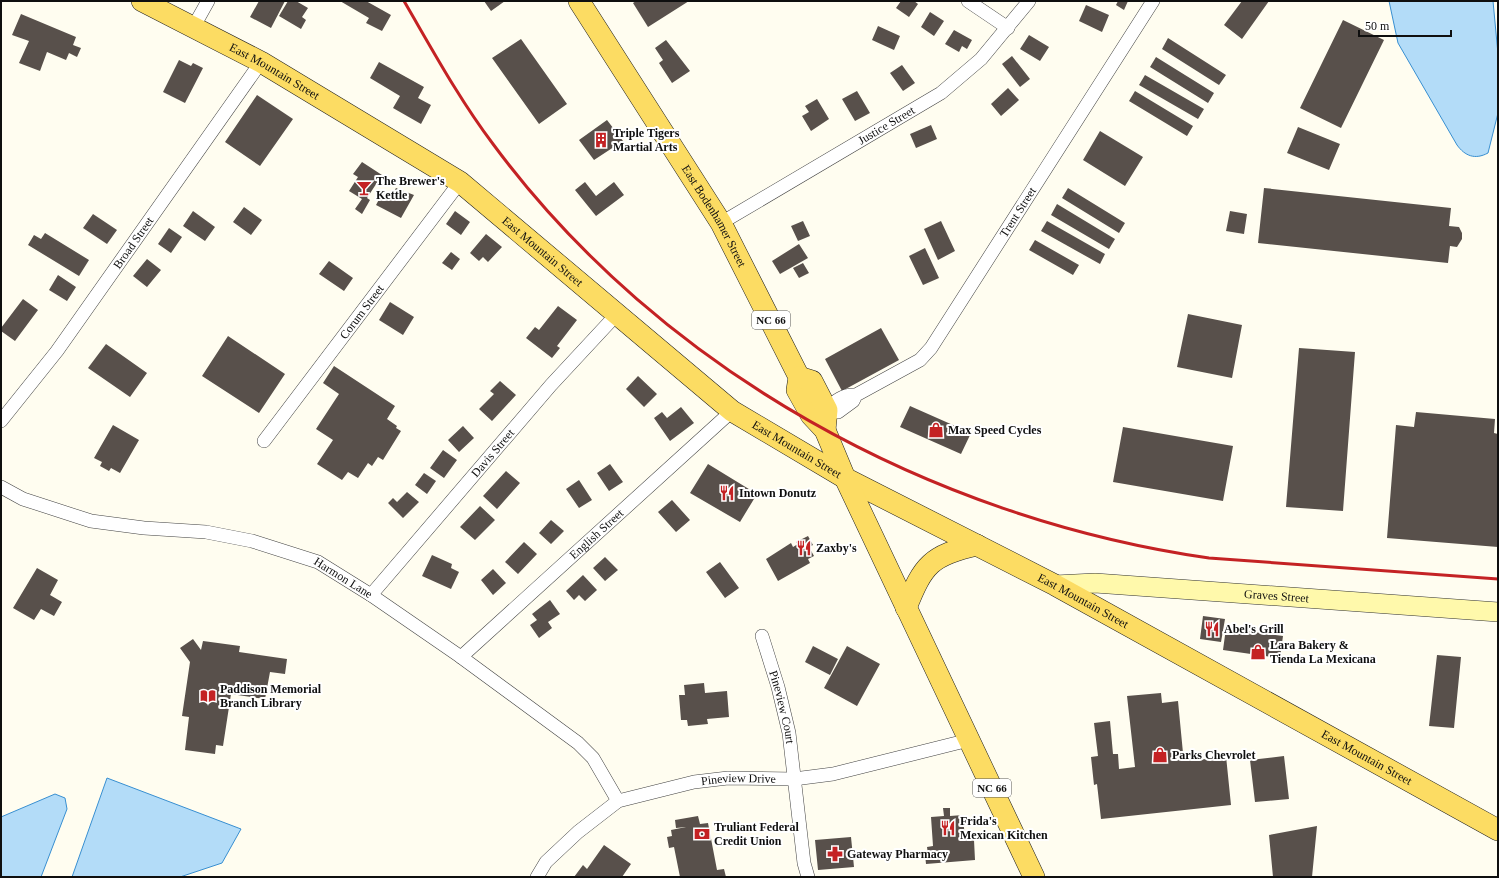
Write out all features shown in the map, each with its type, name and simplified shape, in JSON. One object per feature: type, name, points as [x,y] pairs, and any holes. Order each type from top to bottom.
[{"type":"main road","name":"East Mountain Street","points":[[142,1],[194,26],[261,62],[460,182],[732,411],[845,478],[1055,585],[1498,830]]},
{"type":"main road","name":"East Bodenhamer Street","points":[[584,3],[721,223],[799,377],[797,390],[811,415],[826,420],[845,478]]},
{"type":"main road","name":"NC 66","points":[[845,478],[1034,877]]},
{"type":"main road","points":[[906,608],[916,581],[932,562],[956,549],[977,545]]},
{"type":"street","points":[[194,26],[208,1]]},
{"type":"street","points":[[968,1],[1008,28]]},
{"type":"street","name":"Justice Street","points":[[721,223],[941,93],[981,59],[1029,1]]},
{"type":"street","name":"Trent Street","points":[[826,420],[853,401],[856,395],[920,360],[931,348],[1153,1]]},
{"type":"street","name":"Broad Street","points":[[1,421],[57,351],[261,62]]},
{"type":"street","name":"Corum Street","points":[[264,441],[460,182]]},
{"type":"street","name":"Davis Street","points":[[372,594],[546,391],[617,314]]},
{"type":"street","name":"English Street","points":[[461,657],[732,411]]},
{"type":"street","name":"Harmon Lane","points":[[1,487],[23,499],[91,521],[144,528],[206,532],[252,541],[318,562],[372,594],[578,743],[593,758],[618,801]]},
{"type":"street","name":"Graves Street","points":[[1055,585],[1095,583],[1498,612]]},
{"type":"street","name":"Pineview Court","points":[[762,636],[778,687],[789,733],[804,863],[808,877]]},
{"type":"street","name":"Pineview Drive","points":[[537,877],[546,862],[578,832],[618,801],[728,778],[794,779],[832,774],[969,740]]},
{"type":"water","points":[[1389,1],[1493,1],[1498,54],[1498,113],[1488,153],[1479,156],[1471,156],[1463,152],[1457,145],[1398,43]]},
{"type":"water","points":[[107,778],[241,829],[222,863],[180,877],[72,877]]},
{"type":"water","points":[[55,794],[65,798],[67,809],[41,877],[1,877],[1,817]]},
{"type":"building","points":[[259,1],[285,1],[271,28],[250,17]]},
{"type":"building","points":[[288,1],[296,1],[308,8],[302,17],[306,20],[301,29],[279,16]]},
{"type":"building","points":[[340,1],[366,1],[391,15],[382,31],[366,23],[369,18]]},
{"type":"building","points":[[484,1],[505,1],[491,11]]},
{"type":"building","points":[[636,1],[689,1],[648,27],[633,3]]},
{"type":"building","points":[[901,1],[914,1],[918,4],[909,17],[896,8]]},
{"type":"building","points":[[1118,1],[1128,1],[1124,10],[1116,5]]},
{"type":"building","points":[[1242,1],[1269,1],[1242,39],[1224,25]]},
{"type":"building","points":[[1086,5],[1109,15],[1102,32],[1079,21]]},
{"type":"building","points":[[930,12],[944,21],[934,36],[921,27]]},
{"type":"building","points":[[21,14],[76,37],[73,45],[81,48],[77,57],[69,53],[66,60],[47,52],[40,71],[19,63],[29,41],[12,35]]},
{"type":"building","points":[[1343,20],[1384,40],[1341,128],[1300,108]]},
{"type":"building","points":[[878,26],[900,36],[894,50],[872,40]]},
{"type":"building","points":[[954,30],[972,40],[967,49],[962,46],[959,52],[945,44]]},
{"type":"building","points":[[1029,35],[1049,47],[1040,61],[1020,49]]},
{"type":"building","points":[[1168,38],[1226,75],[1219,85],[1162,49]]},
{"type":"building","points":[[521,39],[567,104],[539,124],[492,58]]},
{"type":"building","points":[[666,40],[690,71],[672,83],[659,63],[663,60],[655,48]]},
{"type":"building","points":[[1012,56],[1030,79],[1020,87],[1002,64]]},
{"type":"building","points":[[1156,57],[1214,93],[1208,103],[1150,67]]},
{"type":"building","points":[[179,60],[191,66],[193,63],[203,68],[185,103],[163,92]]},
{"type":"building","points":[[379,62],[424,87],[418,98],[431,105],[421,124],[393,108],[400,96],[370,78]]},
{"type":"building","points":[[902,65],[915,83],[903,91],[890,73]]},
{"type":"building","points":[[1145,75],[1204,109],[1198,119],[1139,85]]},
{"type":"building","points":[[1008,88],[1019,100],[1001,116],[991,104]]},
{"type":"building","points":[[857,91],[870,113],[855,121],[842,99]]},
{"type":"building","points":[[1135,91],[1193,126],[1187,136],[1129,101]]},
{"type":"building","points":[[257,95],[293,119],[260,166],[225,142]]},
{"type":"building","points":[[817,99],[829,119],[811,131],[802,116],[809,112],[805,106]]},
{"type":"building","name":"Triple Tigers Martial Arts","points":[[607,120],[623,141],[594,160],[579,140]]},
{"type":"building","points":[[931,125],[937,139],[916,148],[910,134]]},
{"type":"building","points":[[1298,127],[1340,144],[1329,170],[1287,153]]},
{"type":"building","points":[[1100,131],[1143,157],[1125,186],[1083,160]]},
{"type":"building","points":[[362,162],[382,175],[367,198],[370,200],[362,214],[355,209],[362,199],[349,191],[358,177],[353,174]]},
{"type":"building","points":[[585,182],[596,196],[614,182],[624,195],[596,216],[575,190]]},
{"type":"building","points":[[396,188],[414,195],[401,218],[376,205],[383,192],[391,197]]},
{"type":"building","points":[[1068,188],[1125,223],[1119,233],[1062,198]]},
{"type":"building","points":[[1264,188],[1451,208],[1449,226],[1459,227],[1462,233],[1462,239],[1457,247],[1450,246],[1448,263],[1258,243]]},
{"type":"building","points":[[1057,204],[1115,239],[1109,249],[1051,215]]},
{"type":"building","points":[[244,207],[262,220],[251,235],[233,222]]},
{"type":"building","points":[[193,211],[215,227],[205,241],[183,226]]},
{"type":"building","points":[[455,211],[470,222],[461,235],[446,224]]},
{"type":"building","points":[[1230,211],[1247,214],[1244,234],[1226,231]]},
{"type":"building","points":[[93,214],[117,230],[107,244],[83,228]]},
{"type":"building","points":[[803,221],[810,236],[798,241],[791,226]]},
{"type":"building","points":[[941,221],[955,251],[938,260],[924,229]]},
{"type":"building","points":[[1047,221],[1105,254],[1100,264],[1041,231]]},
{"type":"building","points":[[169,228],[182,237],[171,253],[158,244]]},
{"type":"building","points":[[45,233],[89,260],[79,276],[28,245],[34,235],[41,239]]},
{"type":"building","points":[[486,234],[502,247],[488,262],[483,257],[479,261],[470,253]]},
{"type":"building","points":[[1035,240],[1079,265],[1073,275],[1029,250]]},
{"type":"building","points":[[799,244],[808,258],[780,274],[772,261]]},
{"type":"building","points":[[925,248],[939,278],[923,285],[909,256]]},
{"type":"building","points":[[451,252],[460,259],[452,270],[442,263]]},
{"type":"building","points":[[147,259],[161,270],[147,287],[133,276]]},
{"type":"building","points":[[329,261],[353,278],[344,291],[319,274]]},
{"type":"building","points":[[803,263],[809,273],[799,278],[793,268]]},
{"type":"building","points":[[58,275],[76,287],[67,301],[49,290]]},
{"type":"building","points":[[23,299],[38,310],[15,341],[1,331],[1,328]]},
{"type":"building","points":[[390,302],[414,317],[403,335],[379,320]]},
{"type":"building","points":[[558,306],[577,320],[557,346],[560,348],[552,358],[526,338],[535,327],[539,330]]},
{"type":"building","points":[[1188,314],[1242,325],[1232,378],[1177,367]]},
{"type":"building","points":[[881,328],[899,360],[842,391],[825,359]]},
{"type":"building","points":[[228,336],[285,374],[259,413],[202,376]]},
{"type":"building","points":[[106,344],[147,373],[130,397],[88,368]]},
{"type":"building","points":[[1299,348],[1355,352],[1343,511],[1286,507]]},
{"type":"building","points":[[334,366],[395,406],[387,419],[401,431],[383,460],[378,457],[372,466],[368,463],[358,478],[348,472],[342,480],[317,464],[333,440],[316,429],[339,394],[323,383]]},
{"type":"building","points":[[638,376],[657,394],[644,407],[626,389]]},
{"type":"building","points":[[500,381],[516,395],[492,421],[479,409],[494,394],[490,391]]},
{"type":"building","name":"Max Speed Cycles","points":[[910,406],[971,433],[961,454],[900,427]]},
{"type":"building","points":[[681,407],[694,423],[670,441],[654,418],[662,412],[667,418]]},
{"type":"building","points":[[1416,412],[1495,419],[1494,433],[1498,434],[1498,547],[1387,538],[1396,425],[1414,427]]},
{"type":"building","points":[[113,425],[139,440],[120,473],[111,468],[109,471],[100,466],[102,462],[94,458]]},
{"type":"building","points":[[463,426],[474,438],[459,452],[448,440]]},
{"type":"building","points":[[1123,427],[1233,446],[1223,501],[1113,482]]},
{"type":"building","points":[[443,450],[457,460],[444,478],[430,468]]},
{"type":"building","points":[[610,464],[623,482],[609,491],[597,473]]},
{"type":"building","points":[[708,464],[757,494],[740,522],[690,493]]},
{"type":"building","points":[[506,471],[520,483],[497,509],[483,496]]},
{"type":"building","points":[[424,473],[436,481],[427,494],[415,485]]},
{"type":"building","points":[[579,480],[592,500],[579,508],[566,489]]},
{"type":"building","points":[[407,492],[419,502],[403,518],[388,503],[393,498],[397,502]]},
{"type":"building","points":[[672,500],[690,520],[676,532],[658,512]]},
{"type":"building","points":[[480,506],[495,520],[475,540],[460,527]]},
{"type":"building","points":[[551,520],[564,531],[551,544],[539,533]]},
{"type":"building","points":[[808,536],[813,545],[809,547],[814,556],[808,559],[810,563],[778,581],[766,559],[791,543],[793,547],[798,544],[796,542]]},
{"type":"building","points":[[524,542],[537,554],[518,574],[505,562]]},
{"type":"building","points":[[432,555],[452,564],[451,568],[459,572],[451,589],[422,576]]},
{"type":"building","points":[[605,557],[618,570],[605,581],[593,568]]},
{"type":"building","points":[[720,562],[739,588],[725,598],[706,572]]},
{"type":"building","points":[[37,568],[58,580],[50,595],[62,602],[54,616],[41,609],[34,620],[13,608]]},
{"type":"building","points":[[493,569],[506,583],[493,595],[481,580]]},
{"type":"building","points":[[583,575],[597,590],[585,601],[579,595],[574,600],[566,591]]},
{"type":"building","points":[[550,600],[560,614],[548,622],[552,628],[539,638],[530,625],[537,620],[532,614]]},
{"type":"building","name":"Abel's Grill","points":[[1203,616],[1225,619],[1221,642],[1200,639]]},
{"type":"building","points":[[1226,628],[1283,636],[1280,658],[1223,650]]},
{"type":"building","name":"Paddison Memorial Branch Library","points":[[193,639],[201,650],[203,641],[240,646],[239,652],[287,659],[285,674],[270,672],[265,699],[231,694],[223,746],[216,745],[215,754],[185,750],[189,717],[182,716],[190,662],[180,648]]},
{"type":"building","points":[[813,646],[838,659],[830,675],[805,662]]},
{"type":"building","points":[[847,646],[880,664],[857,706],[824,688]]},
{"type":"building","points":[[1437,655],[1461,657],[1454,728],[1429,726]]},
{"type":"building","points":[[704,683],[705,693],[727,691],[729,717],[707,719],[708,724],[688,726],[687,720],[681,720],[679,695],[685,695],[684,685]]},
{"type":"building","name":"Parks Chevrolet","points":[[1161,693],[1162,703],[1178,701],[1183,753],[1192,761],[1226,756],[1231,805],[1101,819],[1097,784],[1094,785],[1091,757],[1098,756],[1094,723],[1110,721],[1113,754],[1118,754],[1119,769],[1135,767],[1127,696]]},
{"type":"building","points":[[1284,756],[1289,799],[1255,802],[1250,760]]},
{"type":"building","name":"Frida's Mexican Kitchen","points":[[943,808],[950,808],[950,816],[963,815],[965,840],[974,840],[975,860],[926,864],[925,854],[928,854],[927,847],[933,846],[931,817],[944,816]]},
{"type":"building","points":[[698,816],[700,824],[708,823],[717,870],[724,869],[726,877],[680,877],[674,847],[669,848],[667,837],[672,836],[671,830],[686,827],[676,828],[675,820]]},
{"type":"building","points":[[1317,826],[1312,877],[1273,877],[1269,835]]},
{"type":"building","name":"Gateway Pharmacy","points":[[851,837],[854,867],[818,870],[815,840]]},
{"type":"building","points":[[604,845],[631,864],[622,877],[574,877],[583,865],[587,869]]},
{"type":"railway","points":[[404,1],[446,74],[481,127],[493,144],[561,225],[637,299],[720,364],[810,421],[905,469],[1003,508],[1105,538],[1209,558],[1498,579]]},
{"type":"place","name":"Triple Tigers Martial Arts","points":[[601,140]]},
{"type":"place","name":"The Brewer's Kettle","points":[[364,188]]},
{"type":"place","name":"Max Speed Cycles","points":[[936,430]]},
{"type":"place","name":"Intown Donutz","points":[[727,493]]},
{"type":"place","name":"Zaxby's","points":[[804,548]]},
{"type":"place","name":"Abel's Grill","points":[[1212,629]]},
{"type":"place","name":"Lara Bakery & Tienda La Mexicana","points":[[1258,652]]},
{"type":"place","name":"Paddison Memorial Branch Library","points":[[208,696]]},
{"type":"place","name":"Parks Chevrolet","points":[[1160,755]]},
{"type":"place","name":"Frida's Mexican Kitchen","points":[[948,828]]},
{"type":"place","name":"Truliant Federal Credit Union","points":[[702,834]]},
{"type":"place","name":"Gateway Pharmacy","points":[[835,854]]}]
